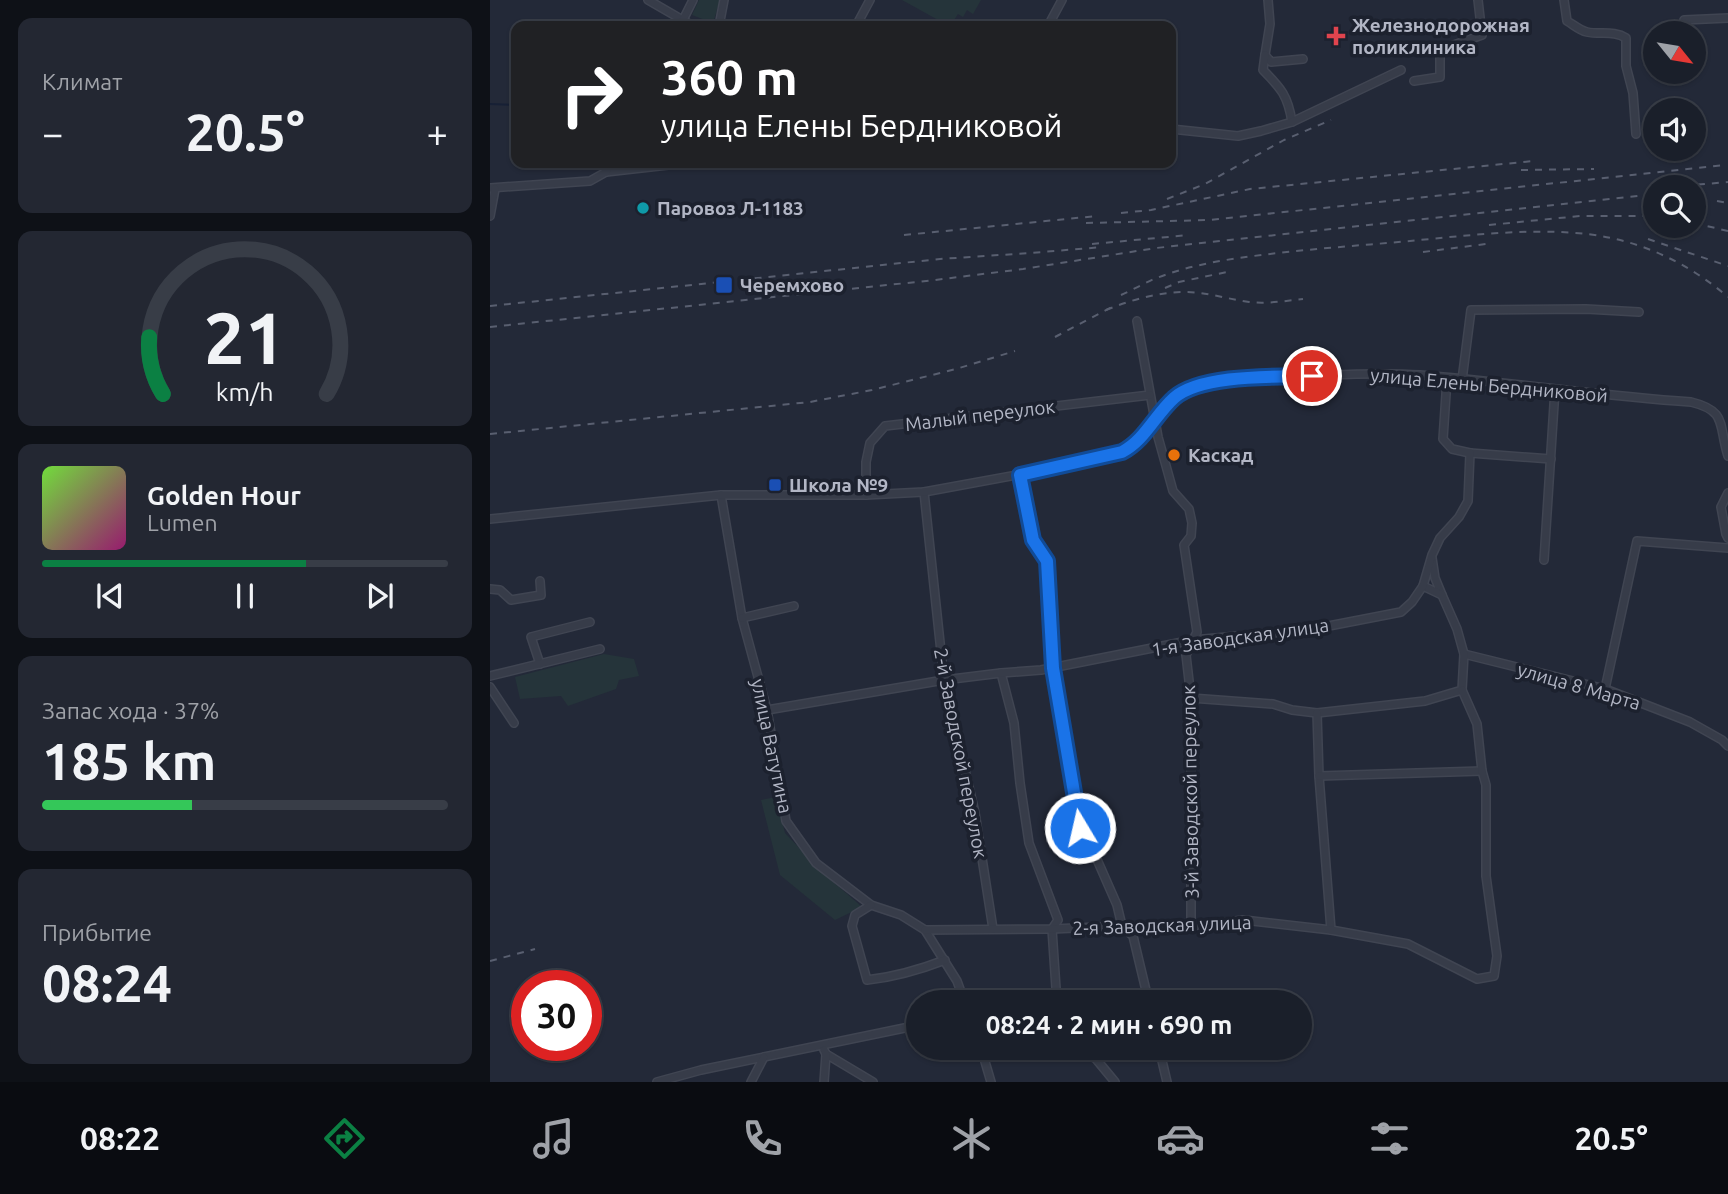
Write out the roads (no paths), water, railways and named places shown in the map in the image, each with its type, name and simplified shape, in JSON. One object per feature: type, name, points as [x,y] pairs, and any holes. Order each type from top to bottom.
[{"type":"street","points":[[648,0],[678,21]]},
{"type":"street","points":[[682,21],[693,0]]},
{"type":"street","points":[[720,21],[724,0]]},
{"type":"street","points":[[859,21],[870,0]]},
{"type":"street","points":[[1051,21],[1062,0]]},
{"type":"street","points":[[1268,0],[1270,24],[1263,70],[1283,92],[1290,106],[1292,122]]},
{"type":"street","points":[[1414,80],[1440,77],[1440,50],[1482,35],[1478,0]]},
{"type":"street","points":[[1564,0],[1566,22],[1589,33],[1619,33],[1626,38],[1626,66],[1633,93],[1636,134]]},
{"type":"street","points":[[1684,20],[1728,18]]},
{"type":"street","points":[[1265,55],[1271,62],[1303,59]]},
{"type":"street","points":[[1176,130],[1238,136],[1292,122],[1401,70]]},
{"type":"street","points":[[606,172],[608,168]]},
{"type":"street","points":[[490,216],[493,189],[590,181],[606,172],[642,168]]},
{"type":"street","points":[[1462,380],[1471,310],[1586,309],[1639,312]]},
{"type":"street","points":[[1138,321],[1155,420]]},
{"type":"street","name":"улица Елены Бердниковой","points":[[490,519],[721,495],[866,495],[924,492],[1020,475],[1122,452],[1132,447],[1146,433],[1163,408],[1192,387],[1213,382],[1266,377],[1419,375],[1691,402],[1705,405],[1715,411],[1721,421],[1728,456]]},
{"type":"street","points":[[1447,379],[1443,439],[1452,449],[1470,453],[1551,459]]},
{"type":"street","points":[[1544,560],[1555,390]]},
{"type":"street","name":"Малый переулок","points":[[866,495],[866,462],[870,443],[885,426],[1150,395]]},
{"type":"street","name":"3-й Заводской переулок","points":[[1155,420],[1173,491],[1188,509],[1192,523],[1191,536],[1184,545],[1198,632],[1186,655],[1191,698],[1191,926]]},
{"type":"street","name":"1-я Заводская улица","points":[[767,710],[944,680],[1041,670],[1193,640],[1308,630],[1401,611],[1412,602],[1423,586],[1440,538],[1459,517],[1468,500],[1470,453]]},
{"type":"street","points":[[1020,475],[1033,540],[1047,561],[1053,668],[1080,828],[1117,905],[1122,926],[1133,936],[1146,990]]},
{"type":"street","name":"2-й Заводской переулок","points":[[924,492],[944,680],[975,813],[993,929]]},
{"type":"street","points":[[1728,493],[1721,507],[1728,538]]},
{"type":"street","name":"улица Ватутина","points":[[721,495],[742,618],[767,710],[786,821],[816,863],[871,905],[901,915],[925,930],[960,990]]},
{"type":"street","points":[[1605,689],[1637,541],[1728,548]]},
{"type":"street","points":[[1320,776],[1482,771],[1477,724],[1462,690],[1464,654],[1436,578],[1432,555]]},
{"type":"street","points":[[490,589],[500,590],[511,600],[541,595],[540,581]]},
{"type":"street","points":[[1423,586],[1442,595]]},
{"type":"street","points":[[742,618],[794,606]]},
{"type":"street","points":[[540,664],[531,637],[590,622]]},
{"type":"street","points":[[490,676],[600,649]]},
{"type":"street","name":"улица 8 Марта","points":[[1464,654],[1605,689],[1690,722],[1726,740]]},
{"type":"street","points":[[1001,673],[1014,723],[1029,843],[1058,920],[1052,929],[1057,990]]},
{"type":"street","points":[[490,687],[514,723]]},
{"type":"street","points":[[1191,698],[1273,704],[1317,713],[1425,701],[1462,690]]},
{"type":"street","points":[[1317,713],[1331,930]]},
{"type":"street","name":"2-я Заводская улица","points":[[925,930],[1191,926],[1244,920],[1331,930],[1408,944],[1477,979],[1494,976],[1497,956],[1486,876],[1486,785],[1482,771]]},
{"type":"street","points":[[871,905],[855,915],[852,926],[867,980],[914,972],[945,960]]},
{"type":"street","points":[[657,1082],[764,1057],[824,1050],[906,1028]]},
{"type":"street","points":[[824,1050],[824,1082]]},
{"type":"street","points":[[824,1050],[873,1082]]},
{"type":"street","points":[[751,1082],[764,1057]]},
{"type":"street","points":[[985,1060],[991,1082]]},
{"type":"street","points":[[1097,1060],[1115,1082]]},
{"type":"street","points":[[1162,1060],[1167,1082]]},
{"type":"waterway","points":[[490,104],[511,105]]},
{"type":"railway","points":[[1167,199],[1205,184],[1284,140],[1331,120]]},
{"type":"railway","points":[[1121,213],[1151,210],[1250,189],[1534,161]]},
{"type":"railway","points":[[1086,223],[1210,220],[1725,165]]},
{"type":"railway","points":[[1521,170],[1594,169]]},
{"type":"railway","points":[[1706,184],[1728,182]]},
{"type":"railway","points":[[490,327],[935,280],[1156,248],[1643,195]]},
{"type":"railway","points":[[1717,201],[1728,203]]},
{"type":"railway","points":[[904,235],[1097,216]]},
{"type":"railway","points":[[1489,225],[1580,216],[1643,216]]},
{"type":"railway","points":[[1706,226],[1728,231]]},
{"type":"railway","points":[[1121,295],[1169,273],[1231,259],[1459,236],[1563,232],[1611,238],[1643,247],[1687,268],[1728,297]]},
{"type":"railway","points":[[1092,244],[1189,235]]},
{"type":"railway","points":[[1648,239],[1728,266]]},
{"type":"railway","points":[[1423,252],[1486,244]]},
{"type":"railway","points":[[490,306],[940,259],[1103,247]]},
{"type":"railway","points":[[1165,288],[1179,282],[1227,272]]},
{"type":"railway","points":[[1106,310],[1145,297],[1175,292],[1201,293],[1256,303],[1303,299]]},
{"type":"railway","points":[[1055,337],[1114,306]]},
{"type":"railway","points":[[490,434],[810,402],[872,390],[1015,351]]},
{"type":"railway","points":[[490,961],[535,949]]},
{"type":"place","name":"Железнодорожная поликлиника","points":[[1336,36]]},
{"type":"place","name":"Паровоз Л-1183","points":[[643,208]]},
{"type":"place","name":"Черемхово","points":[[724,285]]},
{"type":"place","name":"Каскад","points":[[1174,455]]},
{"type":"place","name":"Школа №9","points":[[775,485]]}]
